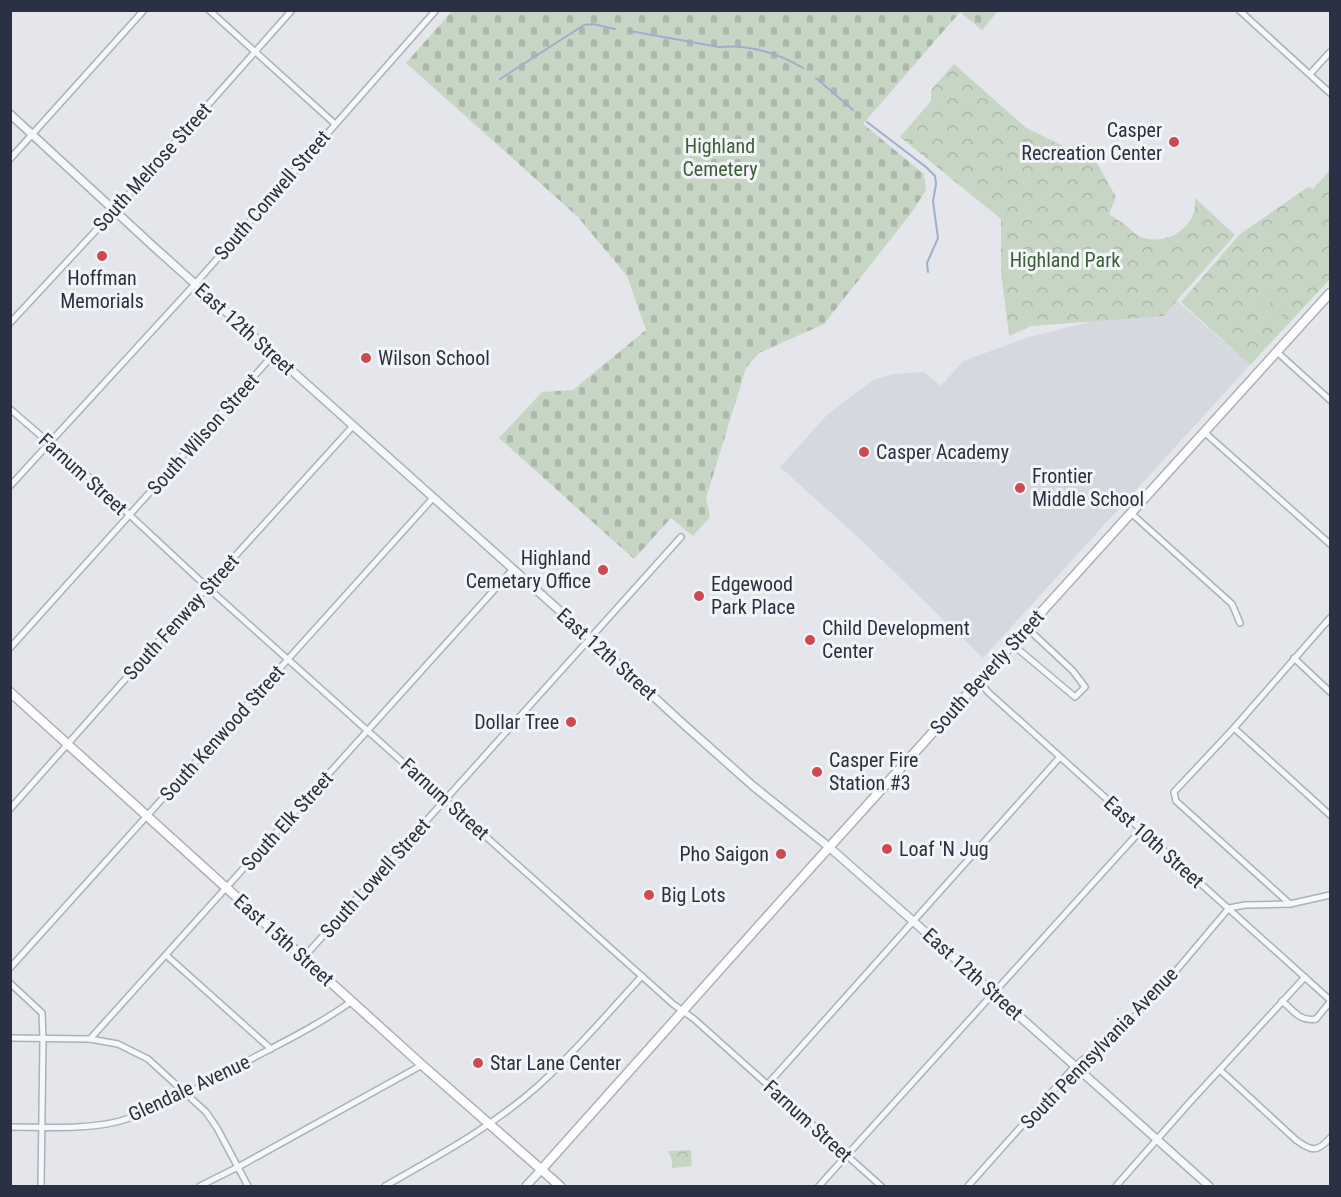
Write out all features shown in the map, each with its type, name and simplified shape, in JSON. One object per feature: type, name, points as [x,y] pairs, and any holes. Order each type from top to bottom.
[{"type":"main road","name":"South Beverly Street","points":[[541,1170],[829,847],[1330,293]]},
{"type":"main road","name":"East 15th Street","points":[[10,692],[422,1065],[560,1186]]},
{"type":"street","points":[[10,159],[144,10]]},
{"type":"street","points":[[209,10],[335,124]]},
{"type":"street","name":"South Melrose Street","points":[[10,323],[114,211],[292,10]]},
{"type":"street","name":"South Conwell Street","points":[[10,486],[195,284],[436,10]]},
{"type":"street","points":[[1239,10],[1330,93]]},
{"type":"street","points":[[1310,74],[1330,52]]},
{"type":"street","name":"East 12th Street","points":[[10,114],[114,211],[590,638],[680,722],[829,847],[1209,1186]]},
{"type":"street","points":[[1277,352],[1330,400]]},
{"type":"street","name":"South Wilson Street","points":[[10,648],[274,354]]},
{"type":"street","name":"Farnum Street","points":[[10,409],[673,1004],[694,1019],[880,1186]]},
{"type":"street","name":"South Fenway Street","points":[[10,809],[353,426]]},
{"type":"street","points":[[1204,432],[1330,544]]},
{"type":"street","name":"South Kenwood Street","points":[[10,968],[433,498]]},
{"type":"street","points":[[1131,513],[1232,604],[1240,623]]},
{"type":"street","name":"South Lowell Street","points":[[304,957],[681,537]]},
{"type":"street","name":"South Elk Street","points":[[90,1039],[513,569]]},
{"type":"street","points":[[1290,904],[1176,801],[1174,792],[1234,728],[1330,618]]},
{"type":"street","points":[[1012,644],[1075,697],[1085,687],[1073,672],[1027,628]]},
{"type":"street","points":[[1294,658],[1330,692]]},
{"type":"street","name":"East 10th Street","points":[[980,682],[988,692],[1330,1001],[1316,1019],[1308,1021],[1282,1001]]},
{"type":"street","points":[[1234,728],[1330,815]]},
{"type":"street","points":[[767,1085],[1060,757]]},
{"type":"street","points":[[819,1186],[848,1157],[1141,830]]},
{"type":"street","points":[[1229,908],[1245,905],[1290,904],[1330,895]]},
{"type":"street","name":"South Pennsylvania Avenue","points":[[968,1186],[1075,1066],[1122,1029],[1153,998],[1229,908]]},
{"type":"street","points":[[166,955],[271,1048]]},
{"type":"street","points":[[385,1186],[468,1139],[537,1086],[583,1041],[642,976]]},
{"type":"street","points":[[1116,1186],[1305,977]]},
{"type":"street","points":[[10,984],[42,1013],[41,1186]]},
{"type":"street","name":"Glendale Avenue","points":[[10,1127],[84,1126],[118,1121],[152,1110],[187,1094],[338,1011],[352,1001]]},
{"type":"street","points":[[10,1038],[90,1039],[118,1044],[140,1054],[156,1065],[206,1112],[248,1186]]},
{"type":"street","points":[[200,1186],[422,1065]]},
{"type":"street","points":[[1220,1070],[1307,1148],[1322,1147],[1330,1138]]},
{"type":"street","name":"South Beverly Street","points":[[525,1186],[541,1170]]},
{"type":"shaded area","name":"Frontier Middle School","points":[[1176,300],[1250,365],[983,658],[858,537],[780,467],[827,415],[873,380],[893,374],[924,372],[941,386],[963,361],[1026,338]]},
{"type":"green space","name":"Highland Cemetery","points":[[452,11],[998,11],[982,30],[960,12],[863,124],[924,174],[926,190],[912,212],[824,324],[759,353],[746,368],[706,498],[710,517],[693,536],[671,518],[634,559],[499,438],[542,392],[573,390],[646,330],[627,276],[578,217],[406,63]]},
{"type":"green space","name":"Highland Park","points":[[954,64],[1025,127],[1097,163],[1116,197],[1109,214],[1138,235],[1144,238],[1159,239],[1181,231],[1191,219],[1195,198],[1235,235],[1163,316],[1031,326],[1009,336],[1001,271],[1001,219],[900,137],[931,101],[931,90]]},
{"type":"green space","points":[[1330,170],[1330,279],[1250,365],[1181,302],[1240,234],[1308,187],[1313,189]]},
{"type":"green space","points":[[1271,285],[1280,293],[1262,312],[1254,304]]},
{"type":"green space","points":[[1283,296],[1292,304],[1275,323],[1266,315]]},
{"type":"green space","points":[[691,1150],[692,1166],[672,1168],[672,1160],[668,1151]]},
{"type":"waterway","points":[[500,79],[584,25],[593,24],[615,29]]},
{"type":"waterway","points":[[630,31],[719,47],[752,48],[773,54],[803,68]]},
{"type":"waterway","points":[[816,78],[853,110]]},
{"type":"waterway","points":[[867,122],[935,176],[933,201],[938,238],[927,263],[928,272]]},
{"type":"place","name":"Casper Recreation Center","points":[[1174,142]]},
{"type":"place","name":"Hoffman Memorials","points":[[102,256]]},
{"type":"place","name":"Wilson School","points":[[366,358]]},
{"type":"place","name":"Casper Academy","points":[[864,452]]},
{"type":"place","name":"Frontier Middle School","points":[[1020,488]]},
{"type":"place","name":"Highland Cemetary Office","points":[[603,570]]},
{"type":"place","name":"Edgewood Park Place","points":[[699,596]]},
{"type":"place","name":"Child Development Center","points":[[810,640]]},
{"type":"place","name":"Dollar Tree","points":[[571,722]]},
{"type":"place","name":"Casper Fire Station #3","points":[[817,772]]},
{"type":"place","name":"Loaf 'N Jug","points":[[887,849]]},
{"type":"place","name":"Pho Saigon","points":[[781,854]]},
{"type":"place","name":"Big Lots","points":[[649,895]]},
{"type":"place","name":"Star Lane Center","points":[[478,1063]]}]
